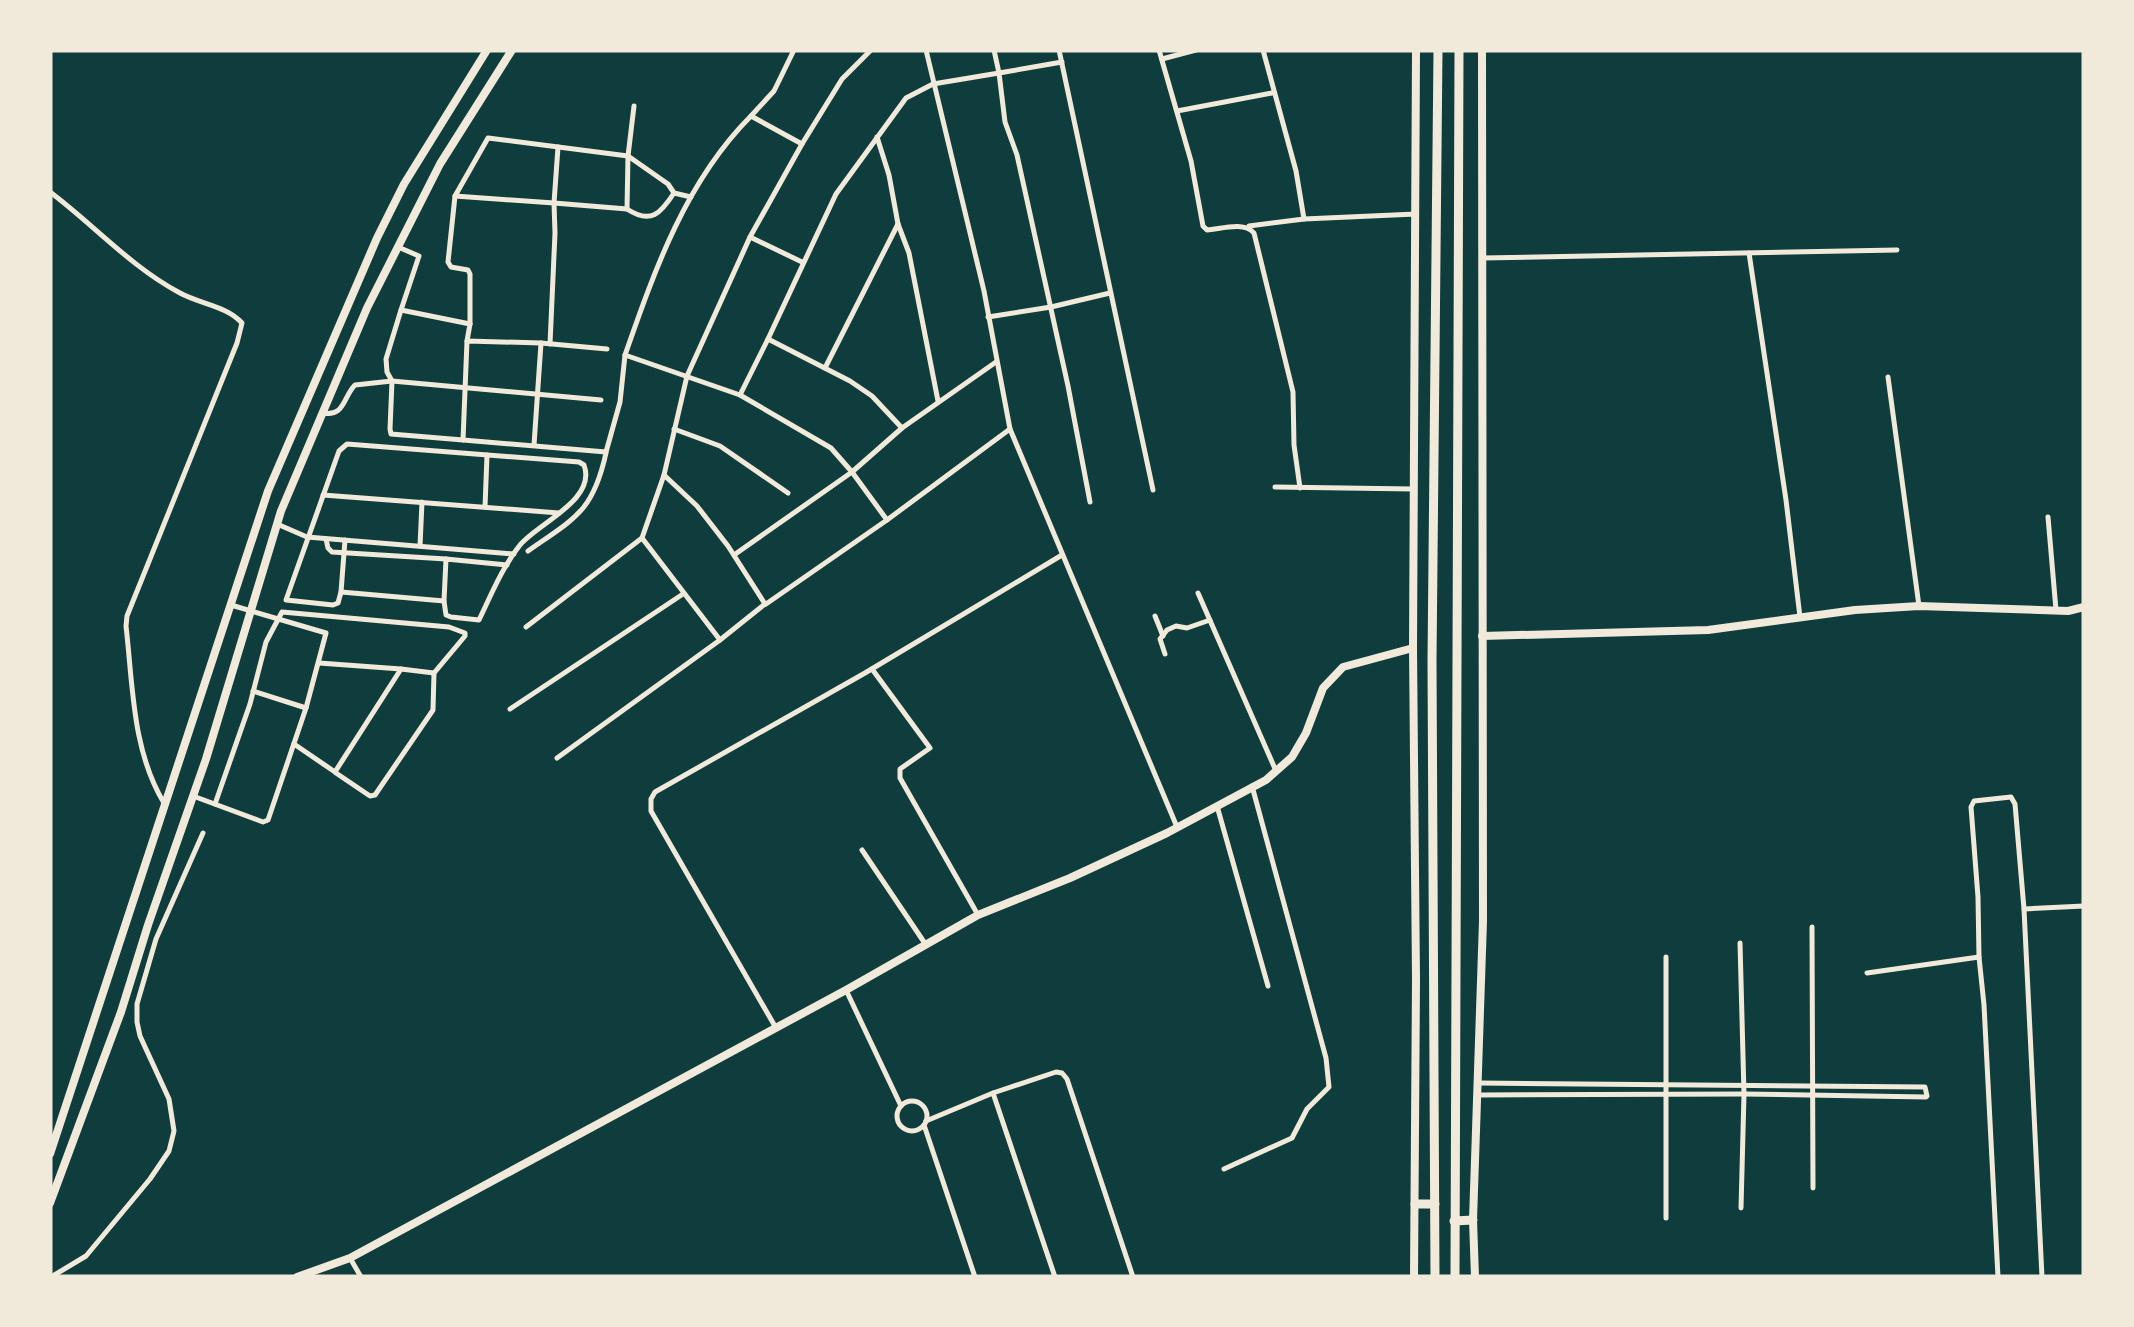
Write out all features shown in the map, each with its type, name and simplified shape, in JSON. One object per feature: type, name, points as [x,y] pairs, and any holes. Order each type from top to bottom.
[{"type":"highway","points":[[1435,1277],[1432,632],[1438,50]]},
{"type":"highway","points":[[1455,1277],[1459,50]]},
{"type":"highway","points":[[1415,1204],[1435,1204]]},
{"type":"highway","points":[[1454,1220],[1473,1220]]},
{"type":"street","points":[[50,1154],[268,490],[377,238],[404,184],[486,50]]},
{"type":"street","points":[[50,1202],[122,1012],[277,524],[367,308],[440,164],[512,50]]},
{"type":"street","points":[[528,551],[569,522],[590,500],[600,480],[620,402],[625,354],[657,262],[691,196],[727,140],[774,91],[794,50]]},
{"type":"street","points":[[926,50],[984,291],[1010,429],[1177,827]]},
{"type":"street","points":[[994,50],[1005,122],[1017,154],[1090,502]]},
{"type":"street","points":[[1059,50],[1153,490]]},
{"type":"street","points":[[1159,50],[1206,230],[1304,219],[1416,214]]},
{"type":"street","points":[[1162,59],[1196,50]]},
{"type":"street","points":[[1263,50],[1296,172],[1304,219]]},
{"type":"street","points":[[1414,1277],[1416,50]]},
{"type":"street","points":[[1475,1277],[1473,1220],[1483,921],[1482,50]]},
{"type":"street","points":[[526,628],[642,538],[664,475],[686,376],[750,237],[842,79],[867,51]]},
{"type":"street","points":[[740,395],[836,194],[906,98],[933,84],[1062,62]]},
{"type":"street","points":[[1177,111],[1273,92]]},
{"type":"street","points":[[627,210],[634,106]]},
{"type":"street","points":[[752,116],[802,144]]},
{"type":"street","points":[[876,136],[909,252],[938,401]]},
{"type":"street","points":[[463,440],[470,274],[448,262],[455,196],[488,138],[628,156],[668,184],[674,193],[691,196]]},
{"type":"street","points":[[550,344],[558,146]]},
{"type":"street","points":[[50,192],[140,268],[180,293],[234,314],[242,323],[127,616],[138,736],[151,781],[164,802]]},
{"type":"street","points":[[455,196],[554,202],[627,210],[648,217],[662,211],[674,193]]},
{"type":"street","points":[[824,368],[898,224]]},
{"type":"street","points":[[1246,226],[1254,234],[1293,392],[1300,488]]},
{"type":"street","points":[[750,237],[802,262]]},
{"type":"street","points":[[398,247],[419,256],[386,359],[392,381],[391,434],[606,452]]},
{"type":"street","points":[[1482,258],[1897,250]]},
{"type":"street","points":[[1749,253],[1800,617]]},
{"type":"street","points":[[988,317],[1110,293]]},
{"type":"street","points":[[402,310],[470,324]]},
{"type":"street","points":[[768,339],[872,396],[902,428]]},
{"type":"street","points":[[467,340],[606,349]]},
{"type":"street","points":[[534,445],[541,343]]},
{"type":"street","points":[[625,354],[740,395],[831,448],[887,520]]},
{"type":"street","points":[[734,555],[852,472],[902,428],[996,362]]},
{"type":"street","points":[[1888,377],[1919,606]]},
{"type":"street","points":[[323,412],[341,410],[354,385],[392,381],[601,400]]},
{"type":"street","points":[[557,758],[1010,429]]},
{"type":"street","points":[[674,430],[720,446],[788,492]]},
{"type":"street","points":[[345,540],[340,599],[334,605],[286,600],[339,451],[347,444],[584,465],[587,475],[578,494],[514,554],[479,620],[446,615],[446,559]]},
{"type":"street","points":[[484,508],[487,455]]},
{"type":"street","points":[[664,475],[697,506],[766,604]]},
{"type":"street","points":[[1275,487],[1416,490]]},
{"type":"street","points":[[323,495],[559,513]]},
{"type":"street","points":[[420,546],[422,502]]},
{"type":"street","points":[[2048,517],[2056,610]]},
{"type":"street","points":[[277,524],[308,538],[514,554]]},
{"type":"street","points":[[642,538],[720,640]]},
{"type":"street","points":[[326,539],[332,552],[507,565]]},
{"type":"street","points":[[776,1028],[651,811],[655,792],[1062,555]]},
{"type":"street","points":[[342,592],[444,601]]},
{"type":"street","points":[[1198,593],[1276,771]]},
{"type":"street","points":[[510,709],[683,594]]},
{"type":"street","points":[[192,796],[267,821],[306,708],[326,634],[231,605]]},
{"type":"street","points":[[1482,636],[1708,630],[1855,610],[1919,606],[2056,610],[2084,607]]},
{"type":"street","points":[[215,804],[266,642],[282,612],[460,630],[466,636],[434,674],[433,710],[374,796],[365,794],[294,744]]},
{"type":"street","points":[[1156,616],[1163,636]]},
{"type":"street","points":[[1165,654],[1160,639],[1167,630],[1210,620]]},
{"type":"street","points":[[297,1277],[350,1258],[978,915],[1070,878],[1266,780],[1292,758],[1306,733],[1322,688],[1344,667],[1413,648]]},
{"type":"street","points":[[319,663],[434,674]]},
{"type":"street","points":[[872,668],[930,748],[900,769],[900,778],[978,915]]},
{"type":"street","points":[[335,772],[402,670]]},
{"type":"street","points":[[253,691],[306,708]]},
{"type":"street","points":[[1224,1170],[1292,1138],[1307,1109],[1329,1087],[1326,1058],[1252,786]]},
{"type":"street","points":[[1998,1277],[1971,807],[1974,801],[2011,797],[2015,804],[2024,910],[2042,1277]]},
{"type":"street","points":[[1217,806],[1268,986]]},
{"type":"street","points":[[50,1277],[86,1256],[169,1151],[174,1131],[169,1099],[140,1036],[137,1004],[162,925],[203,833]]},
{"type":"street","points":[[862,850],[926,945]]},
{"type":"street","points":[[2024,910],[2084,906]]},
{"type":"street","points":[[1812,927],[1813,1188]]},
{"type":"street","points":[[1740,943],[1744,1086],[1741,1208]]},
{"type":"street","points":[[1666,957],[1666,1218]]},
{"type":"street","points":[[1866,973],[1978,957]]},
{"type":"street","points":[[846,990],[901,1106],[898,1114],[903,1127],[911,1131],[993,1093],[1056,1072],[1062,1074],[1133,1277]]},
{"type":"street","points":[[1478,1095],[1928,1096],[1924,1087],[1479,1083]]},
{"type":"street","points":[[993,1093],[1055,1277]]},
{"type":"street","points":[[901,1106],[914,1101],[927,1112],[925,1123],[974,1277]]},
{"type":"street","points":[[350,1258],[361,1277]]}]
